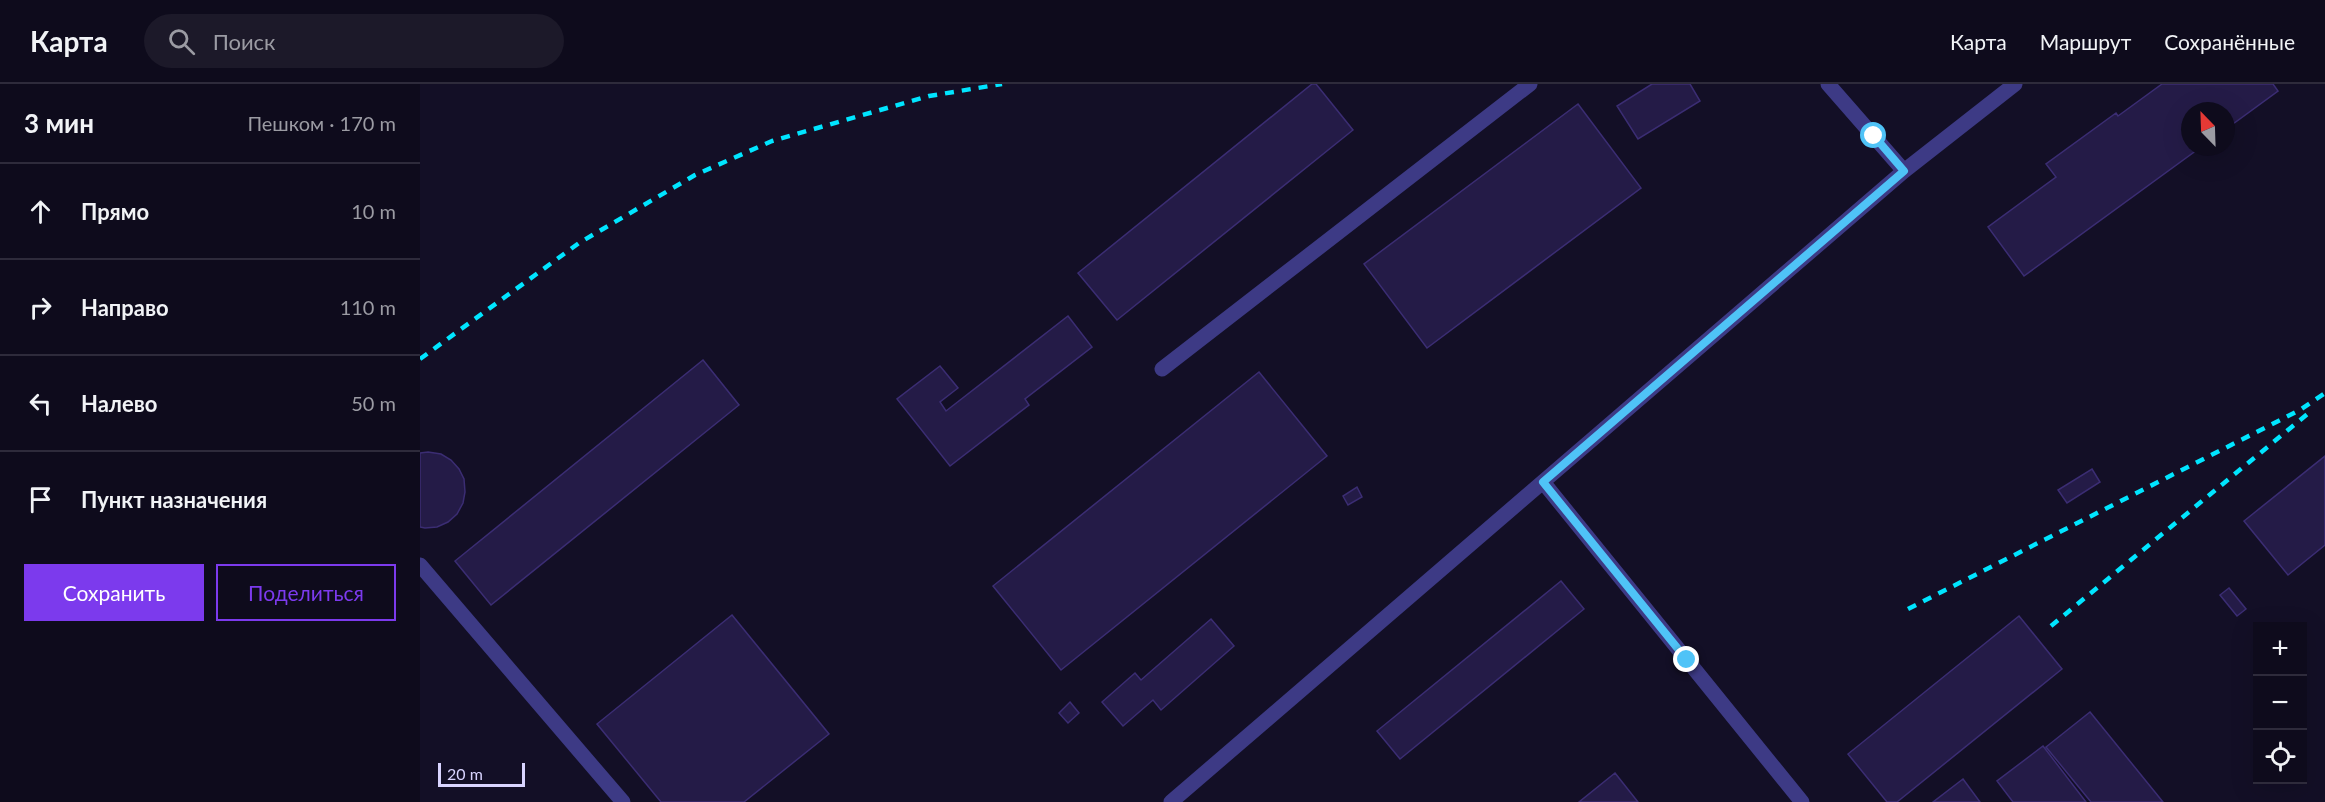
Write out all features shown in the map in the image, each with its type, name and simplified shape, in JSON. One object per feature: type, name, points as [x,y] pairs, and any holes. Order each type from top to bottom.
[{"type":"lane","points":[[1162,369],[1530,84]]},
{"type":"lane","points":[[1828,84],[1904,171]]},
{"type":"lane","points":[[1171,802],[1904,171],[2016,84]]},
{"type":"lane","points":[[1543,482],[1802,802]]},
{"type":"lane","points":[[420,565],[623,802]]},
{"type":"building","points":[[1312,84],[1316,84],[1353,130],[1117,320],[1078,273]]},
{"type":"building","points":[[1652,84],[1690,84],[1700,101],[1638,139],[1617,106]]},
{"type":"building","points":[[2162,84],[2273,84],[2278,91],[2235,122],[2235,102],[2181,102],[2181,156],[2189,156],[2024,276],[1988,227],[2056,177],[2046,164],[2116,113],[2118,116]]},
{"type":"building","points":[[1578,104],[1641,188],[1427,348],[1364,264]]},
{"type":"building","points":[[1068,316],[1092,347],[1025,399],[1029,405],[950,466],[897,399],[940,366],[958,388],[940,402],[946,411]]},
{"type":"building","points":[[703,360],[739,405],[491,605],[455,561]]},
{"type":"building","points":[[1259,372],[1327,456],[1061,670],[993,586]]},
{"type":"building","points":[[420,453],[441,454],[451,460],[464,479],[465,492],[463,503],[457,514],[448,522],[437,527],[425,528],[420,527]]},
{"type":"building","points":[[2325,456],[2325,545],[2288,575],[2244,521]]},
{"type":"building","points":[[2092,469],[2100,482],[2067,503],[2058,490]]},
{"type":"building","points":[[1357,487],[1362,497],[1348,505],[1343,496]]},
{"type":"building","points":[[1561,581],[1584,609],[1400,759],[1377,731]]},
{"type":"building","points":[[2229,588],[2246,609],[2237,616],[2220,595]]},
{"type":"building","points":[[732,615],[829,734],[744,802],[661,802],[597,724]]},
{"type":"building","points":[[2019,616],[2062,669],[1897,802],[1887,802],[1848,754]]},
{"type":"building","points":[[1211,619],[1234,646],[1161,710],[1153,700],[1123,726],[1102,702],[1135,673],[1141,680]]},
{"type":"building","points":[[1070,702],[1079,713],[1068,723],[1059,713]]},
{"type":"building","points":[[2090,712],[2163,802],[2091,802],[2046,747]]},
{"type":"building","points":[[2043,746],[2086,802],[2013,802],[1997,781]]},
{"type":"building","points":[[1615,773],[1638,802],[1579,802]]},
{"type":"building","points":[[1963,779],[1980,802],[1933,802]]},
{"type":"railway","points":[[420,359],[579,243],[695,175],[772,141],[929,96],[1002,84]]},
{"type":"railway","points":[[1908,609],[2300,410],[2325,393]]},
{"type":"railway","points":[[2051,626],[2311,411]]},
{"type":"route","points":[[1687,660],[1543,482],[1904,171],[1874,136]]}]
